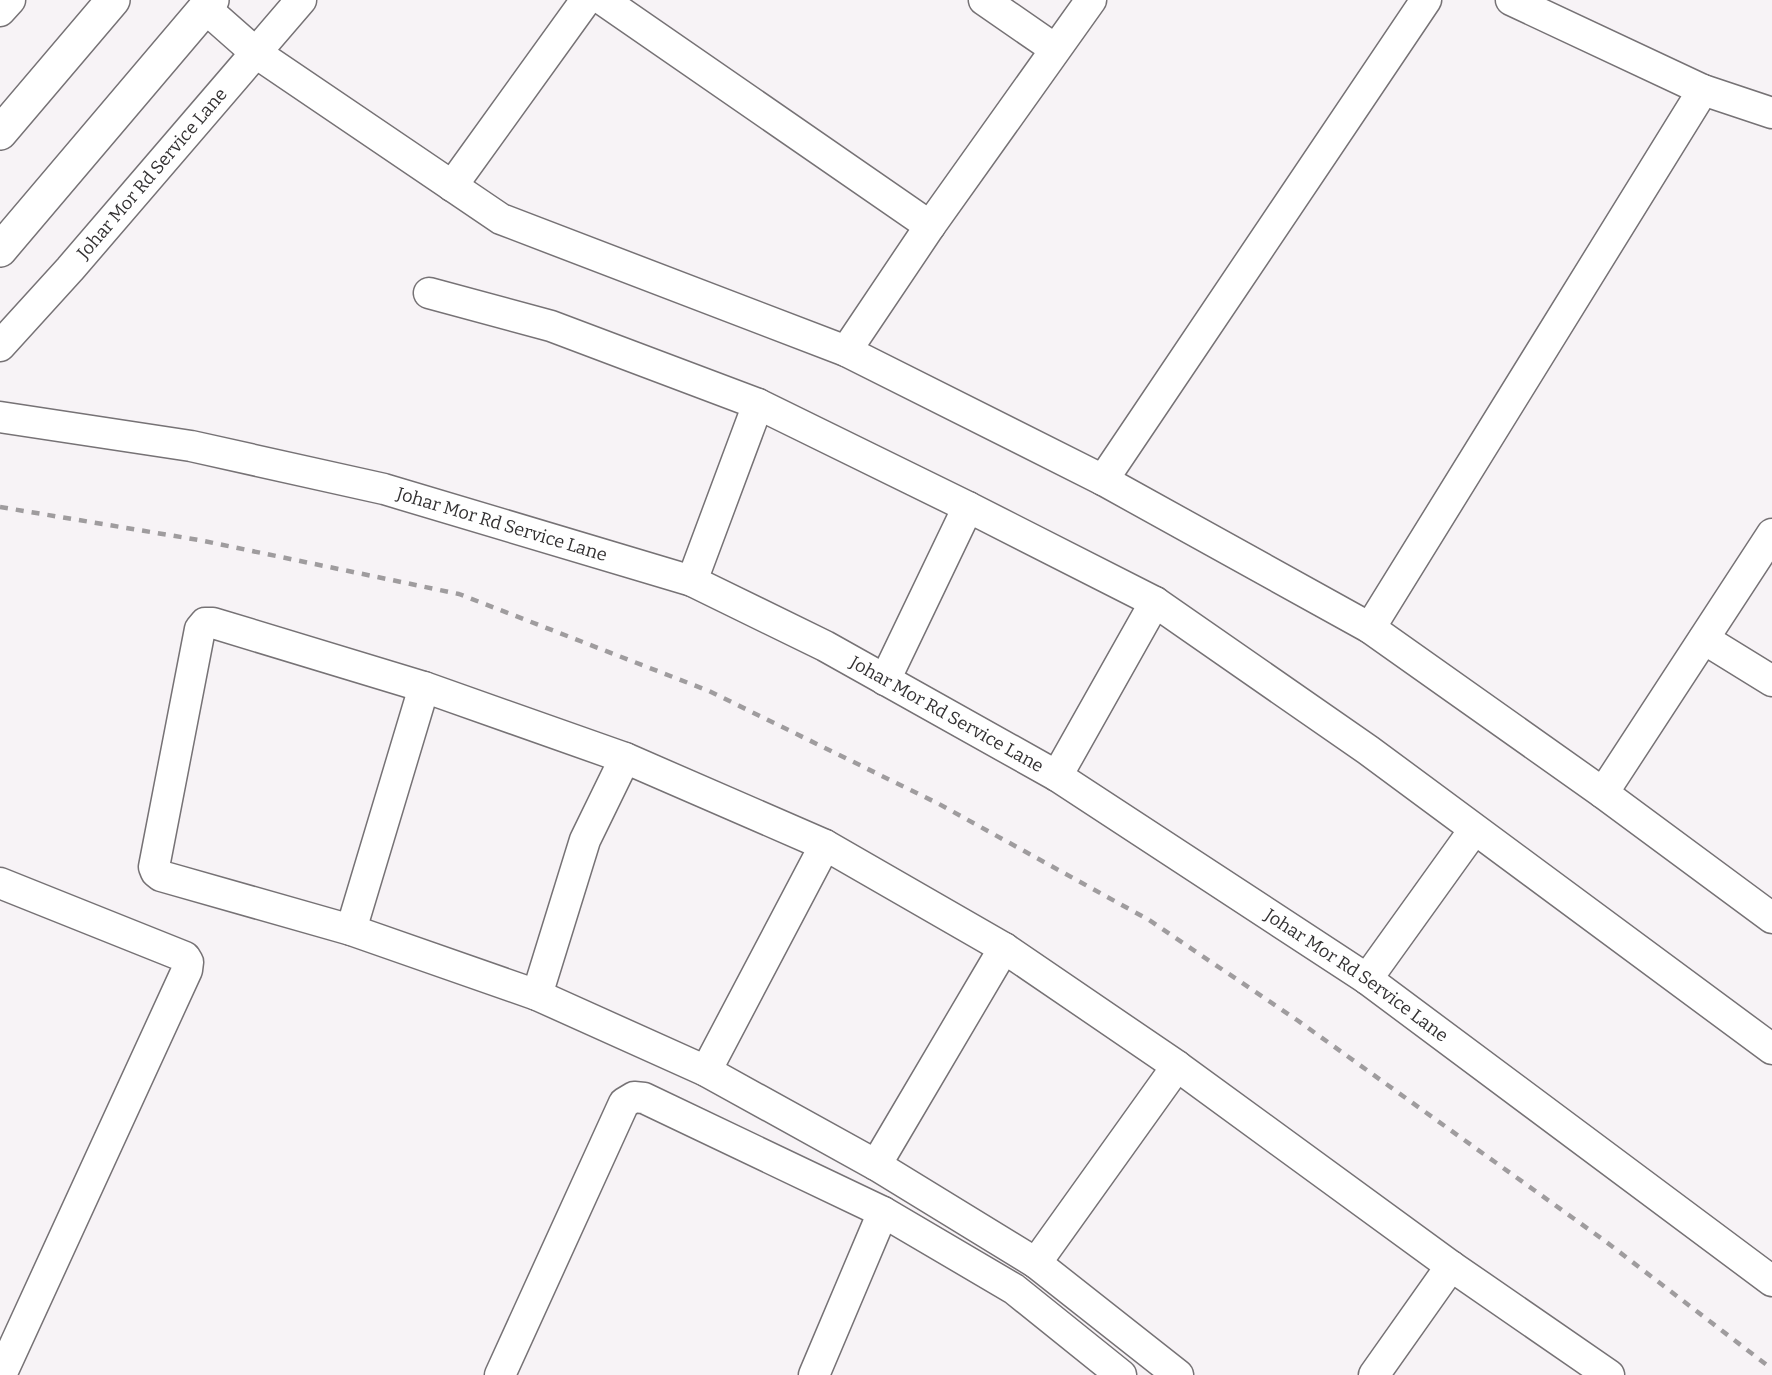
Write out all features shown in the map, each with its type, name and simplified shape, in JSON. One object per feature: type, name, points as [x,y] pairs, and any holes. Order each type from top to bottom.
[{"type":"main road","points":[[0,133],[113,0]]},
{"type":"main road","points":[[0,250],[209,4]]},
{"type":"street","points":[[0,11],[10,0]]},
{"type":"street","name":"Johar Mor Rd Service Lane","points":[[0,346],[70,269],[301,0]]},
{"type":"street","points":[[452,186],[586,0]]},
{"type":"street","points":[[603,0],[930,226]]},
{"type":"street","points":[[984,0],[1055,49]]},
{"type":"street","points":[[846,351],[930,226],[1090,0]]},
{"type":"street","points":[[1102,480],[1426,0]]},
{"type":"street","points":[[1511,0],[1703,90],[1772,113]]},
{"type":"street","points":[[209,4],[256,54],[501,219],[846,351],[1102,480],[1370,628],[1603,793],[1772,918]]},
{"type":"street","points":[[1370,628],[1703,90]]},
{"type":"street","points":[[429,293],[551,326],[758,404],[1155,602],[1368,750],[1772,1049]]},
{"type":"street","points":[[692,581],[758,404]]},
{"type":"street","name":"Johar Mor Rd Service Lane","points":[[0,417],[191,446],[384,489],[692,581],[825,646],[1057,776],[1367,979],[1772,1281]]},
{"type":"street","points":[[885,680],[968,507]]},
{"type":"street","points":[[1603,793],[1772,534]]},
{"type":"street","points":[[1057,776],[1155,602]]},
{"type":"street","points":[[1178,1375],[1036,1263],[876,1165],[706,1071],[537,995],[351,930],[161,876],[154,867],[200,629],[205,623],[213,623],[424,687],[626,758],[825,845],[1004,948],[1178,1066],[1451,1266],[1609,1375]]},
{"type":"street","points":[[1704,639],[1772,681]]},
{"type":"street","points":[[351,930],[424,687]]},
{"type":"street","points":[[537,995],[585,840],[626,758]]},
{"type":"street","points":[[1367,979],[1474,830]]},
{"type":"street","points":[[706,1071],[825,845]]},
{"type":"street","points":[[0,882],[185,957],[188,962],[183,980],[1,1375]]},
{"type":"street","points":[[876,1165],[1004,948]]},
{"type":"street","points":[[1036,1263],[1178,1066]]},
{"type":"street","points":[[500,1375],[624,1102],[634,1097],[644,1098],[883,1212],[1014,1289],[1121,1375]]},
{"type":"street","points":[[814,1375],[883,1212]]},
{"type":"street","points":[[1374,1375],[1451,1266]]},
{"type":"railway","points":[[0,507],[199,540],[459,594],[709,691],[939,804],[1149,920],[1297,1020],[1605,1241],[1772,1369]]}]
